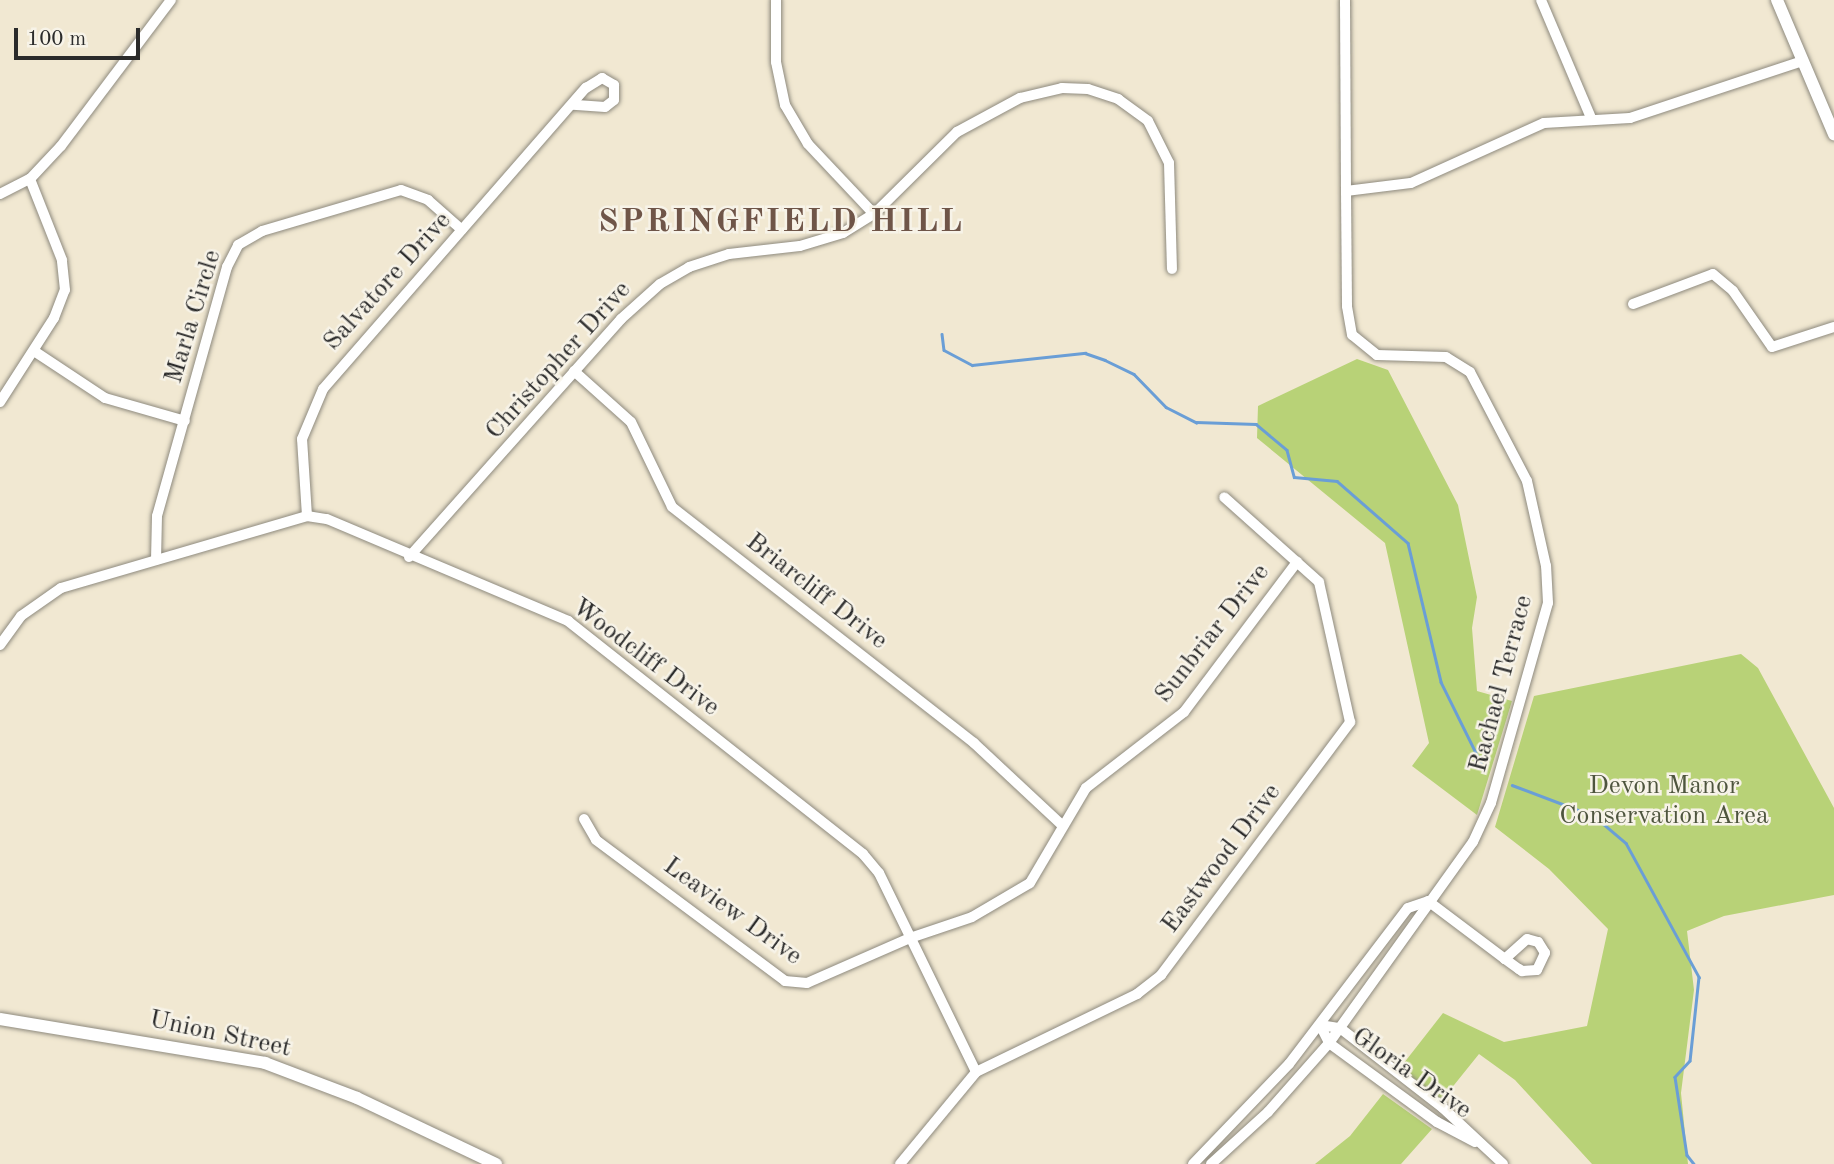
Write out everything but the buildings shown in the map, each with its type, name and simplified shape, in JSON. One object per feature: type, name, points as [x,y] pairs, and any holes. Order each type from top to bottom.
[{"type":"main road","points":[[1777,0],[1834,134]]},
{"type":"main road","name":"Union Street","points":[[0,1019],[265,1063],[357,1098],[496,1164]]},
{"type":"street","points":[[0,194],[30,179],[171,0]]},
{"type":"street","points":[[776,0],[776,62],[785,105],[808,144],[874,214]]},
{"type":"street","name":"Rachael Terrace","points":[[1210,1164],[1268,1112],[1329,1043],[1422,919],[1428,901],[1466,853],[1485,821],[1544,622],[1548,576],[1524,473],[1467,369],[1446,357],[1377,355],[1365,350],[1352,335],[1347,306],[1345,0]]},
{"type":"street","points":[[1541,0],[1592,120]]},
{"type":"street","points":[[1346,191],[1410,183],[1519,131],[1544,123],[1630,118],[1669,108],[1802,61]]},
{"type":"street","name":"Christopher Drive","points":[[409,557],[632,308],[675,274],[729,254],[832,238],[874,214],[937,149],[977,119],[1029,96],[1062,88],[1088,89],[1136,110],[1161,141],[1171,183],[1172,269]]},
{"type":"street","name":"Salvatore Drive","points":[[307,516],[301,451],[316,400],[573,105]]},
{"type":"street","points":[[0,402],[58,312],[65,283],[60,254],[30,179]]},
{"type":"street","name":"Marla Circle","points":[[156,560],[155,526],[229,258],[249,236],[401,190],[428,200],[462,230]]},
{"type":"street","points":[[1633,304],[1713,274],[1733,291],[1772,347],[1834,327]]},
{"type":"street","points":[[34,351],[105,398],[185,421]]},
{"type":"street","name":"Briarcliff Drive","points":[[574,371],[631,422],[672,507],[964,735],[1061,824]]},
{"type":"street","name":"Eastwood Drive","points":[[901,1164],[976,1072],[1151,985],[1350,722],[1328,606],[1319,582],[1224,497]]},
{"type":"street","points":[[0,645],[21,616],[52,593],[307,516]]},
{"type":"street","name":"Woodcliff Drive","points":[[307,516],[327,519],[409,557],[568,621],[863,853],[879,873],[976,1072]]},
{"type":"street","name":"Sunbriar Drive","points":[[910,938],[972,917],[1030,883],[1061,824],[1086,788],[1184,712],[1297,562]]},
{"type":"street","name":"Leaview Drive","points":[[584,819],[596,840],[790,984],[807,983],[910,938]]},
{"type":"street","points":[[1428,901],[1505,959]]},
{"type":"street","name":"Rachael Terrace","points":[[1193,1164],[1289,1065],[1408,908],[1428,901]]},
{"type":"street","name":"Gloria Drive","points":[[1320,1025],[1340,1028],[1503,1164]]},
{"type":"street","name":"Gloria Drive","points":[[1320,1025],[1329,1043],[1437,1122],[1488,1149]]},
{"type":"green space","name":"Devon Manor Conservation Area","points":[[1357,359],[1388,370],[1458,505],[1477,597],[1472,628],[1477,691],[1512,701],[1477,815],[1412,766],[1429,743],[1385,543],[1257,438],[1258,406]]},
{"type":"green space","name":"Devon Manor Conservation Area","points":[[1741,654],[1758,668],[1834,808],[1834,895],[1724,916],[1687,931],[1694,990],[1681,1093],[1688,1164],[1592,1164],[1515,1080],[1479,1054],[1442,1100],[1400,1068],[1443,1013],[1504,1042],[1587,1026],[1608,929],[1549,869],[1495,827],[1534,696]]},
{"type":"green space","points":[[1383,1094],[1432,1129],[1401,1164],[1315,1164],[1350,1136]]},
{"type":"waterway","points":[[942,334],[944,350],[972,365],[1085,353],[1105,360],[1134,374],[1166,407],[1196,422],[1256,424],[1287,450],[1294,477],[1337,481],[1408,543],[1441,682],[1484,769]]},
{"type":"waterway","points":[[1512,785],[1594,816],[1626,843],[1699,977],[1690,1061],[1675,1077],[1687,1155],[1694,1164]]},
{"type":"district","name":"SPRINGFIELD HILL","points":[[781,223]]}]
